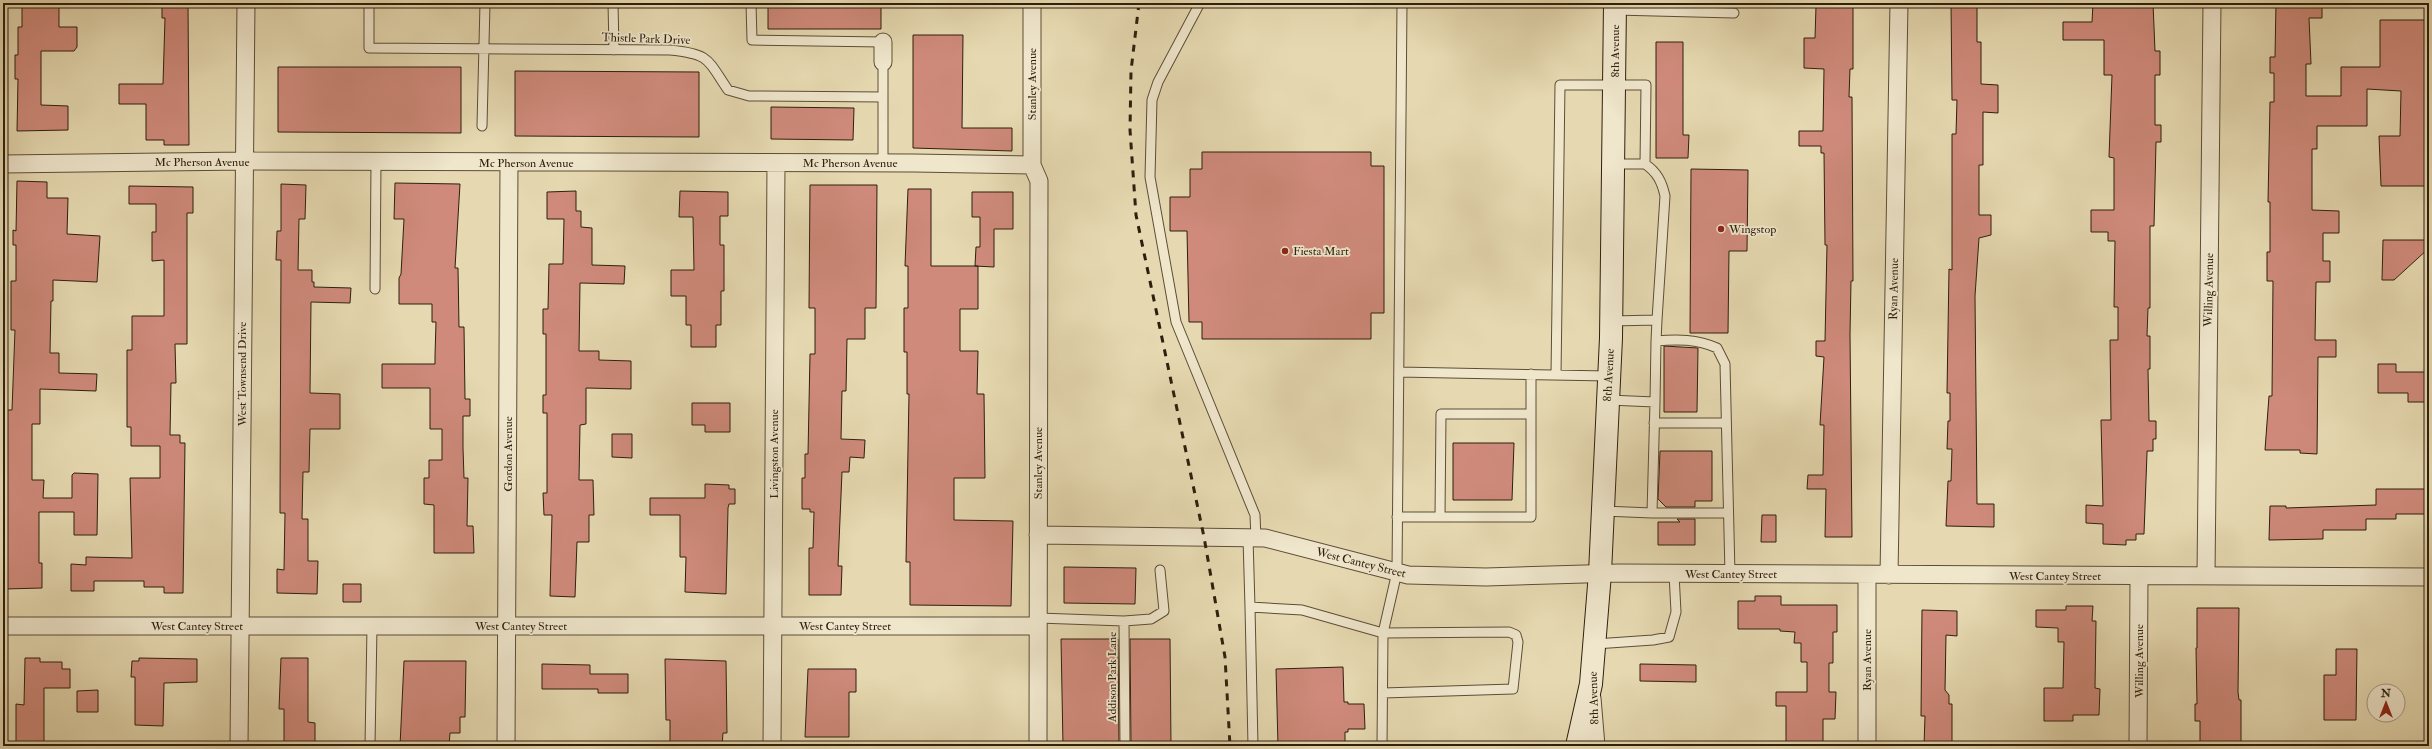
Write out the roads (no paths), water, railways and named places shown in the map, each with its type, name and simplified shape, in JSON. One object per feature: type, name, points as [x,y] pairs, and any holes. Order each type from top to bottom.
[{"type":"main road","name":"8th Avenue","points":[[1591,684],[1600,573],[1611,321],[1615,7]]},
{"type":"main road","points":[[1577,746],[1591,684]]},
{"type":"street","name":"West Townsend Drive","points":[[239,746],[246,3]]},
{"type":"street","name":"Stanley Avenue","points":[[1032,3],[1036,173],[1038,746]]},
{"type":"street","name":"Ryan Avenue","points":[[1890,575],[1899,3]]},
{"type":"street","name":"Willing Avenue","points":[[2206,576],[2212,3]]},
{"type":"street","points":[[883,42],[883,62]]},
{"type":"street","name":"Mc Pherson Avenue","points":[[3,164],[244,161],[884,163],[1036,173]]},
{"type":"street","name":"Gordon Avenue","points":[[506,746],[508,626],[509,163]]},
{"type":"street","name":"Livingston Avenue","points":[[772,746],[776,163]]},
{"type":"street","name":"West Cantey Street","points":[[1038,535],[1265,538],[1408,576],[1486,577],[1600,573],[2429,577]]},
{"type":"street","name":"Ryan Avenue","points":[[1867,746],[1868,575]]},
{"type":"street","name":"Willing Avenue","points":[[2138,746],[2139,576]]},
{"type":"street","name":"West Cantey Street","points":[[3,626],[772,626],[1038,622]]},
{"type":"street","name":"8th Avenue","points":[[1591,684],[1596,746]]},
{"type":"lane","name":"Thistle Park Drive","points":[[369,3],[369,48],[670,50],[696,53],[709,61],[728,90],[749,96],[883,97]]},
{"type":"lane","points":[[482,126],[485,3]]},
{"type":"lane","points":[[613,3],[614,50]]},
{"type":"lane","points":[[751,3],[752,40],[883,42]]},
{"type":"lane","points":[[1200,3],[1158,82],[1152,100],[1150,177],[1176,322],[1255,514],[1252,538],[1250,607],[1253,746]]},
{"type":"lane","points":[[1382,746],[1383,633],[1397,572],[1402,3]]},
{"type":"lane","points":[[1615,7],[1734,12]]},
{"type":"lane","points":[[883,62],[884,163]]},
{"type":"lane","points":[[1556,375],[1560,84],[1614,86],[1646,85],[1645,164]]},
{"type":"lane","points":[[375,289],[376,162]]},
{"type":"lane","points":[[1613,164],[1645,164],[1660,178],[1665,196],[1656,341],[1652,513]]},
{"type":"lane","points":[[1611,321],[1658,320]]},
{"type":"lane","points":[[1656,341],[1688,340],[1705,342],[1717,348],[1725,364],[1730,574]]},
{"type":"lane","points":[[1399,372],[1609,376]]},
{"type":"lane","points":[[1397,517],[1531,517],[1531,374]]},
{"type":"lane","points":[[1608,400],[1655,402]]},
{"type":"lane","points":[[1440,517],[1441,414],[1531,414]]},
{"type":"lane","points":[[1654,423],[1726,423]]},
{"type":"lane","points":[[1603,511],[1652,513],[1728,513]]},
{"type":"lane","points":[[1124,621],[1152,619],[1164,611],[1160,570]]},
{"type":"lane","points":[[1594,644],[1653,640],[1669,637],[1676,612],[1674,574]]},
{"type":"lane","points":[[1250,607],[1302,610],[1383,633],[1509,632],[1516,635],[1518,642],[1513,689],[1383,693]]},
{"type":"lane","name":"Addison Park Lane","points":[[1038,622],[1124,621],[1125,746]]},
{"type":"lane","points":[[370,746],[372,626]]},
{"type":"railway","points":[[1139,3],[1131,71],[1130,130],[1136,215],[1204,537],[1225,657],[1230,746]]},
{"type":"place","name":"Wingstop","points":[[1721,229]]},
{"type":"place","name":"Fiesta Mart","points":[[1285,251]]}]
